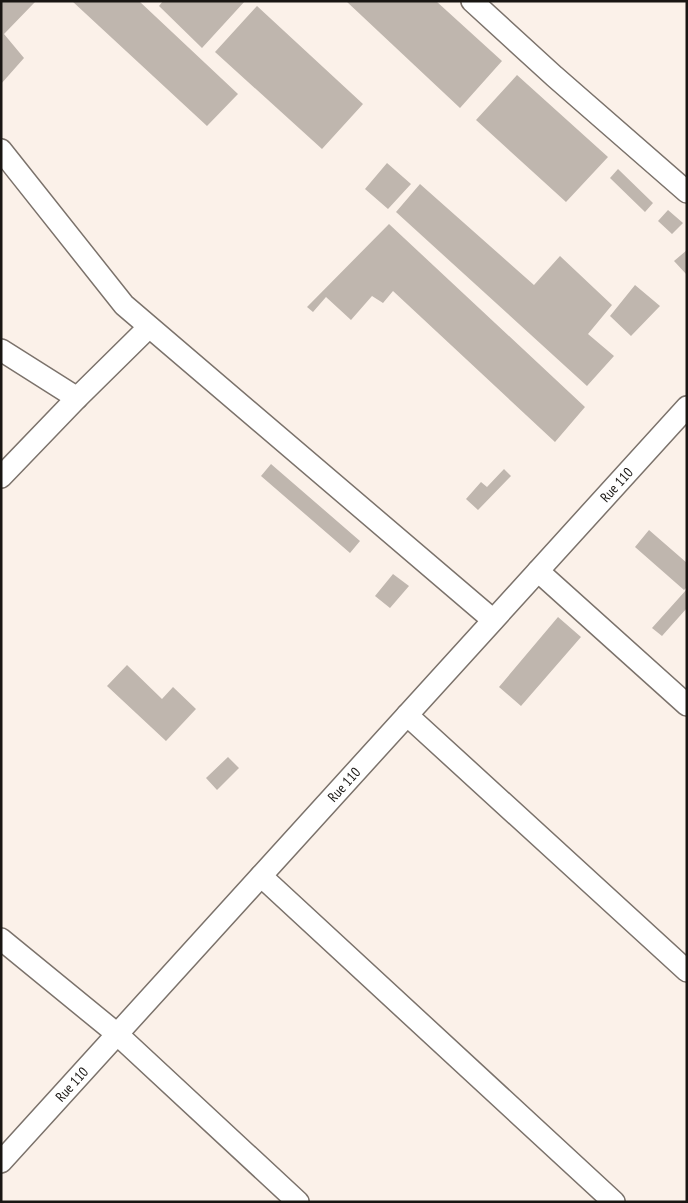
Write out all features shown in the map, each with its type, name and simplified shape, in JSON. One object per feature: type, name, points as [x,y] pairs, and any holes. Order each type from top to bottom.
[{"type":"street","points":[[472,1],[554,76],[687,192]]},
{"type":"street","points":[[1,150],[124,305],[493,620]]},
{"type":"street","points":[[1,477],[77,398],[150,327]]},
{"type":"street","points":[[1,350],[77,398]]},
{"type":"street","name":"Rue 110","points":[[1,1162],[687,407]]},
{"type":"street","points":[[538,571],[687,705]]},
{"type":"street","points":[[407,715],[687,971]]},
{"type":"street","points":[[261,876],[614,1202]]},
{"type":"street","points":[[1,939],[117,1034],[298,1202]]},
{"type":"building","points":[[1,1],[36,1],[4,34],[24,58],[1,84]]},
{"type":"building","points":[[72,1],[139,1],[238,94],[207,126]]},
{"type":"building","points":[[163,1],[245,1],[202,48],[159,6]]},
{"type":"building","points":[[346,1],[436,1],[502,61],[460,108]]},
{"type":"building","points":[[257,6],[363,104],[322,149],[215,52]]},
{"type":"building","points":[[517,75],[608,157],[566,202],[476,120]]},
{"type":"building","points":[[387,163],[411,184],[388,209],[365,189]]},
{"type":"building","points":[[618,169],[653,203],[645,212],[610,178]]},
{"type":"building","points":[[420,184],[534,285],[560,256],[612,305],[588,334],[614,356],[587,386],[396,212]]},
{"type":"building","points":[[668,210],[683,223],[672,234],[658,221]]},
{"type":"building","points":[[389,224],[585,407],[555,442],[393,291],[383,303],[372,296],[351,320],[326,297],[313,312],[307,307]]},
{"type":"building","points":[[687,250],[687,275],[674,261]]},
{"type":"building","points":[[635,285],[660,306],[631,336],[610,316]]},
{"type":"building","points":[[271,464],[360,541],[350,553],[261,476]]},
{"type":"building","points":[[504,469],[511,476],[478,510],[466,499],[481,482],[487,487]]},
{"type":"building","points":[[649,530],[687,563],[687,587],[684,590],[635,547]]},
{"type":"building","points":[[393,574],[409,586],[390,608],[375,596]]},
{"type":"building","points":[[687,589],[687,608],[662,636],[652,628]]},
{"type":"building","points":[[558,617],[581,637],[521,706],[499,687]]},
{"type":"building","points":[[127,665],[162,699],[173,687],[196,709],[166,741],[107,686]]},
{"type":"building","points":[[228,757],[239,768],[217,790],[206,778]]}]
